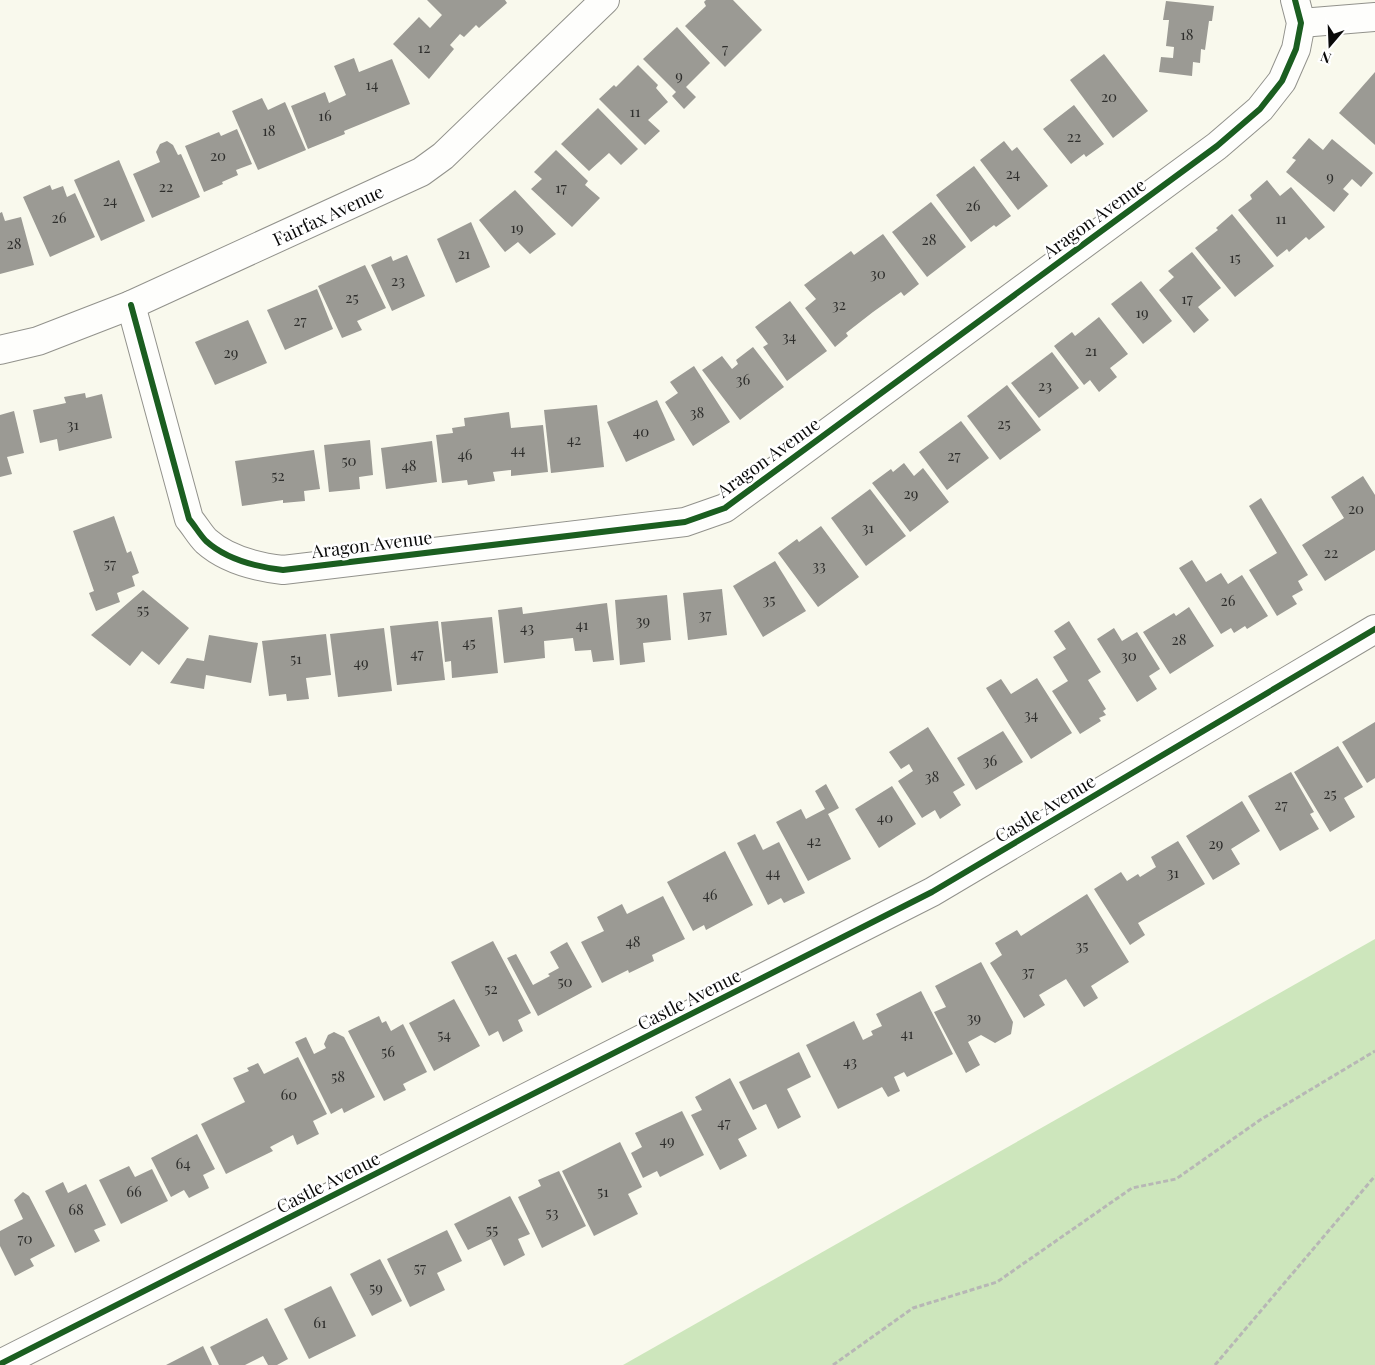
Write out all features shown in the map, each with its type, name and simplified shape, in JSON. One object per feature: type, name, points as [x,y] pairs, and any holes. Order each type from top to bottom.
[{"type":"street","name":"Fairfax Avenue","points":[[0,350],[38,341],[131,305],[421,172],[443,156],[605,0]]},
{"type":"street","name":"Aragon Avenue","points":[[131,305],[189,519],[206,541],[231,556],[259,568],[283,570],[685,522],[725,508],[1217,146],[1260,109],[1282,81],[1296,49],[1298,12]]},
{"type":"street","points":[[1298,12],[1375,17]]},
{"type":"street","name":"Castle Avenue","points":[[0,1364],[932,892],[1375,629]]},
{"type":"path","points":[[833,1365],[914,1308],[997,1282],[1132,1188],[1176,1179],[1260,1120],[1375,1051]]},
{"type":"path","points":[[1215,1365],[1375,1176]]},
{"type":"green space","points":[[1375,939],[1375,1365],[623,1365]]},
{"type":"building","points":[[427,0],[505,0],[507,3],[479,28],[476,25],[464,37],[460,34],[450,45],[454,49],[429,79],[393,44],[419,17],[430,28],[442,15]]},
{"type":"building","points":[[706,0],[733,0],[762,30],[725,67],[685,26],[706,6],[704,2]]},
{"type":"building","points":[[1166,1],[1214,6],[1212,21],[1209,21],[1205,50],[1201,49],[1200,63],[1193,62],[1192,76],[1159,72],[1161,57],[1173,58],[1174,47],[1166,46],[1169,20],[1163,20]]},
{"type":"building","points":[[677,27],[710,63],[686,87],[696,97],[684,109],[672,96],[676,92],[643,59]]},
{"type":"building","points":[[1104,54],[1148,111],[1113,138],[1070,80]]},
{"type":"building","points":[[354,58],[359,72],[392,59],[410,104],[344,131],[345,134],[308,149],[291,106],[325,92],[329,103],[346,95],[334,66]]},
{"type":"building","points":[[638,65],[658,85],[656,88],[668,102],[648,120],[660,131],[645,145],[599,99],[614,85],[616,87]]},
{"type":"building","points":[[1375,72],[1375,145],[1339,113]]},
{"type":"building","points":[[262,98],[268,110],[285,102],[306,150],[258,170],[232,111]]},
{"type":"building","points":[[1074,105],[1104,144],[1086,157],[1084,154],[1071,164],[1043,129]]},
{"type":"building","points":[[598,108],[638,149],[621,165],[609,153],[589,171],[561,144]]},
{"type":"building","points":[[237,129],[252,164],[236,170],[238,175],[204,192],[185,146],[219,132],[221,136]]},
{"type":"building","points":[[1309,138],[1323,150],[1332,139],[1373,173],[1361,187],[1352,179],[1343,189],[1349,194],[1334,212],[1286,172],[1296,160],[1292,158]]},
{"type":"building","points":[[167,141],[173,145],[178,155],[181,154],[200,197],[152,218],[133,174],[160,162],[156,152],[160,144]]},
{"type":"building","points":[[1004,141],[1012,151],[1017,147],[1048,186],[1018,210],[980,160]]},
{"type":"building","points":[[556,150],[588,181],[585,185],[600,198],[572,227],[531,189],[542,179],[534,172]]},
{"type":"building","points":[[119,160],[145,221],[101,241],[74,180]]},
{"type":"building","points":[[974,166],[1011,216],[996,227],[994,225],[971,242],[936,195]]},
{"type":"building","points":[[1267,180],[1280,196],[1291,187],[1325,227],[1309,240],[1306,237],[1289,252],[1287,249],[1277,257],[1238,210],[1252,199],[1250,195]]},
{"type":"building","points":[[50,185],[52,190],[63,186],[67,197],[75,193],[95,237],[50,257],[23,197]]},
{"type":"building","points":[[515,190],[556,234],[530,254],[518,242],[505,252],[479,220]]},
{"type":"building","points":[[931,202],[966,247],[927,277],[892,232]]},
{"type":"building","points":[[2,212],[5,221],[21,217],[34,265],[0,274],[0,213]]},
{"type":"building","points":[[1232,214],[1274,266],[1235,297],[1195,248],[1218,230],[1216,228]]},
{"type":"building","points":[[471,222],[490,267],[456,283],[437,239]]},
{"type":"building","points":[[883,234],[919,284],[904,296],[901,292],[873,312],[846,333],[848,336],[835,347],[805,308],[816,299],[804,285],[851,251],[854,255]]},
{"type":"building","points":[[1192,252],[1221,288],[1198,307],[1209,320],[1194,333],[1159,290],[1174,277],[1168,271]]},
{"type":"building","points":[[407,255],[425,296],[392,311],[371,265],[391,256],[393,261]]},
{"type":"building","points":[[365,265],[386,308],[357,321],[362,330],[342,338],[318,286]]},
{"type":"building","points":[[1141,281],[1172,321],[1143,344],[1111,304]]},
{"type":"building","points":[[317,289],[333,329],[285,350],[267,310]]},
{"type":"building","points":[[790,301],[827,351],[787,381],[763,347],[768,344],[755,327]]},
{"type":"building","points":[[1099,317],[1128,354],[1110,368],[1117,377],[1099,392],[1090,380],[1084,385],[1054,346],[1072,332],[1075,336]]},
{"type":"building","points":[[248,320],[267,363],[215,385],[195,342]]},
{"type":"building","points":[[753,347],[784,387],[740,420],[702,370],[722,356],[732,369],[738,364],[736,360]]},
{"type":"building","points":[[1052,352],[1079,388],[1039,418],[1011,383]]},
{"type":"building","points":[[694,366],[730,422],[693,446],[665,402],[678,393],[670,382]]},
{"type":"building","points":[[1007,385],[1041,430],[1000,460],[967,416]]},
{"type":"building","points":[[85,393],[86,398],[102,394],[112,438],[59,451],[57,439],[40,443],[33,410],[66,403],[64,397]]},
{"type":"building","points":[[657,400],[675,440],[626,462],[607,422]]},
{"type":"building","points":[[597,405],[604,467],[551,473],[544,410]]},
{"type":"building","points":[[14,411],[24,453],[7,457],[12,474],[0,477],[0,415]]},
{"type":"building","points":[[509,412],[511,428],[543,425],[548,472],[511,476],[511,470],[493,472],[495,481],[468,485],[467,480],[442,483],[436,435],[453,433],[452,428],[465,426],[464,418]]},
{"type":"building","points":[[961,421],[989,458],[947,490],[919,452]]},
{"type":"building","points":[[370,440],[373,475],[359,477],[360,489],[329,492],[324,445]]},
{"type":"building","points":[[432,441],[437,482],[386,489],[381,448]]},
{"type":"building","points":[[314,450],[320,489],[304,491],[305,501],[283,503],[283,500],[242,506],[235,461]]},
{"type":"building","points":[[904,463],[914,476],[923,468],[949,502],[910,532],[872,483],[891,469],[893,472]]},
{"type":"building","points":[[1363,476],[1375,495],[1375,550],[1325,581],[1302,545],[1344,518],[1331,497]]},
{"type":"building","points":[[870,489],[906,536],[866,566],[831,518]]},
{"type":"building","points":[[1261,498],[1308,575],[1298,581],[1303,590],[1292,596],[1297,604],[1277,616],[1249,570],[1277,553],[1249,506]]},
{"type":"building","points":[[114,516],[127,553],[131,551],[139,573],[132,576],[135,586],[117,593],[120,602],[96,611],[89,593],[94,591],[73,531]]},
{"type":"building","points":[[821,526],[859,577],[818,607],[778,553],[797,539],[799,542]]},
{"type":"building","points":[[1192,560],[1206,582],[1221,573],[1228,584],[1242,575],[1268,616],[1247,629],[1245,626],[1234,633],[1231,628],[1221,634],[1179,568]]},
{"type":"building","points":[[775,561],[806,611],[763,637],[733,586]]},
{"type":"building","points":[[722,589],[727,635],[688,640],[683,593]]},
{"type":"building","points":[[143,590],[189,628],[159,665],[142,651],[130,666],[91,635]]},
{"type":"building","points":[[667,595],[671,640],[643,643],[645,662],[620,665],[615,600]]},
{"type":"building","points":[[607,603],[614,660],[593,662],[591,650],[575,651],[573,638],[544,641],[545,658],[504,663],[498,610],[522,607],[523,614]]},
{"type":"building","points":[[1189,607],[1214,646],[1170,674],[1143,632],[1174,613],[1176,616]]},
{"type":"building","points":[[492,617],[498,673],[452,678],[451,661],[445,662],[441,622]]},
{"type":"building","points":[[438,621],[445,680],[397,685],[390,626]]},
{"type":"building","points":[[1069,621],[1101,672],[1088,680],[1106,709],[1103,711],[1106,715],[1099,718],[1101,721],[1080,734],[1052,691],[1068,681],[1053,657],[1066,649],[1054,631]]},
{"type":"building","points":[[384,628],[392,691],[338,697],[330,634]]},
{"type":"building","points":[[1114,628],[1122,641],[1137,632],[1160,669],[1149,676],[1157,689],[1137,702],[1097,639]]},
{"type":"building","points":[[326,634],[331,675],[306,678],[309,699],[287,701],[286,694],[269,696],[262,641]]},
{"type":"building","points":[[209,635],[258,643],[251,683],[206,675],[204,689],[170,683],[187,658],[204,661]]},
{"type":"building","points":[[1037,678],[1072,733],[1031,759],[986,688],[1001,679],[1011,694]]},
{"type":"building","points":[[1375,722],[1375,778],[1367,783],[1342,742]]},
{"type":"building","points":[[928,727],[965,785],[953,792],[961,805],[940,819],[935,810],[922,818],[898,781],[913,771],[909,764],[901,769],[889,752]]},
{"type":"building","points":[[1003,731],[1023,762],[976,790],[957,758]]},
{"type":"building","points":[[1338,746],[1363,787],[1344,798],[1355,817],[1330,832],[1294,772]]},
{"type":"building","points":[[1291,772],[1314,812],[1310,814],[1319,829],[1280,851],[1248,796]]},
{"type":"building","points":[[826,784],[839,808],[828,814],[851,859],[808,881],[776,822],[801,809],[806,819],[825,809],[815,791]]},
{"type":"building","points":[[892,786],[916,824],[879,848],[855,809]]},
{"type":"building","points":[[1242,801],[1260,831],[1231,849],[1240,864],[1213,880],[1186,836]]},
{"type":"building","points":[[755,834],[763,850],[779,842],[805,893],[784,903],[781,898],[768,905],[737,843]]},
{"type":"building","points":[[1178,841],[1205,884],[1138,923],[1145,935],[1130,945],[1094,889],[1121,872],[1127,881],[1138,874],[1140,877],[1156,867],[1151,857]]},
{"type":"building","points":[[725,851],[753,905],[706,930],[704,925],[693,931],[667,882]]},
{"type":"building","points":[[1087,894],[1129,962],[1091,986],[1098,998],[1084,1007],[1066,979],[1039,995],[1045,1005],[1024,1018],[990,963],[1002,955],[995,943],[1017,930],[1021,936]]},
{"type":"building","points":[[663,896],[685,939],[652,955],[654,961],[629,973],[628,970],[602,983],[581,942],[604,931],[597,917],[622,904],[627,914]]},
{"type":"building","points":[[493,941],[531,1013],[518,1020],[523,1031],[503,1042],[498,1031],[489,1036],[451,962]]},
{"type":"building","points":[[567,942],[592,987],[538,1016],[507,958],[516,954],[533,985],[550,976],[548,974],[559,968],[550,952]]},
{"type":"building","points":[[981,962],[1013,1022],[1011,1034],[995,1043],[981,1035],[968,1042],[980,1065],[966,1073],[934,1012],[946,1007],[935,986]]},
{"type":"building","points":[[921,991],[953,1054],[907,1077],[904,1072],[894,1077],[900,1091],[888,1097],[882,1087],[838,1109],[806,1045],[854,1021],[863,1040],[873,1035],[871,1031],[882,1026],[876,1014]]},
{"type":"building","points":[[454,999],[480,1046],[434,1071],[409,1023]]},
{"type":"building","points":[[379,1016],[382,1023],[386,1021],[391,1031],[403,1024],[427,1072],[403,1084],[406,1090],[384,1101],[348,1031]]},
{"type":"building","points":[[334,1032],[344,1037],[375,1097],[344,1113],[342,1108],[331,1114],[295,1042],[306,1037],[314,1054],[326,1048],[324,1044],[328,1035]]},
{"type":"building","points":[[799,1052],[811,1077],[787,1089],[801,1117],[778,1129],[766,1104],[753,1110],[739,1082]]},
{"type":"building","points":[[298,1057],[327,1114],[313,1121],[319,1134],[297,1145],[293,1135],[270,1147],[273,1151],[226,1174],[201,1124],[245,1102],[233,1078],[249,1071],[247,1068],[258,1063],[264,1074]]},
{"type":"building","points":[[730,1078],[757,1129],[738,1139],[747,1156],[720,1170],[691,1115],[702,1110],[695,1097]]},
{"type":"building","points":[[682,1111],[704,1155],[660,1177],[657,1171],[643,1178],[631,1153],[642,1147],[635,1133]]},
{"type":"building","points":[[197,1134],[215,1169],[203,1175],[209,1188],[189,1198],[184,1190],[171,1197],[151,1158]]},
{"type":"building","points":[[620,1142],[642,1187],[628,1194],[638,1214],[594,1236],[562,1171]]},
{"type":"building","points":[[129,1166],[135,1177],[152,1169],[168,1201],[121,1224],[99,1180]]},
{"type":"building","points":[[559,1171],[586,1226],[542,1248],[518,1197],[541,1186],[538,1180]]},
{"type":"building","points":[[63,1182],[68,1193],[86,1184],[106,1225],[94,1230],[100,1241],[75,1253],[45,1191]]},
{"type":"building","points":[[23,1192],[29,1196],[55,1246],[30,1259],[34,1266],[15,1276],[0,1246],[0,1231],[23,1219],[14,1200]]},
{"type":"building","points":[[510,1196],[530,1234],[518,1239],[525,1255],[504,1266],[491,1239],[468,1250],[454,1224]]},
{"type":"building","points":[[447,1230],[462,1261],[437,1273],[445,1290],[410,1307],[387,1259]]},
{"type":"building","points":[[380,1259],[402,1301],[372,1316],[350,1274]]},
{"type":"building","points":[[331,1286],[356,1336],[309,1359],[284,1309]]},
{"type":"building","points":[[267,1318],[288,1359],[277,1365],[268,1365],[263,1356],[245,1365],[219,1365],[210,1347]]},
{"type":"building","points":[[203,1346],[212,1365],[166,1365]]},
{"type":"cycle path","points":[[131,305],[189,519],[206,541],[223,553],[242,561],[283,570],[685,522],[725,508],[1217,146],[1260,109],[1282,81],[1296,49],[1301,23],[1295,0]]},
{"type":"cycle path","points":[[0,1364],[932,892],[1375,629]]}]
